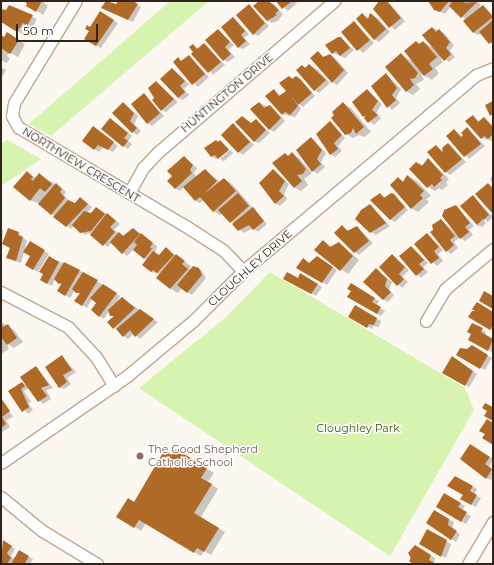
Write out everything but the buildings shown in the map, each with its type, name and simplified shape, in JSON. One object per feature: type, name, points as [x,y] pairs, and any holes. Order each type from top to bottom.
[{"type":"street","name":"NORTHVIEW CRESCENT","points":[[76,1],[14,103],[12,116],[18,127],[223,250],[243,271]]},
{"type":"street","name":"HUNTINGTON DRIVE","points":[[129,193],[143,168],[158,152],[334,1]]},
{"type":"street","name":"CLOUGHLEY DRIVE","points":[[1,463],[114,386],[194,320],[243,271],[476,75],[493,68]]},
{"type":"street","points":[[426,321],[445,290],[493,249]]},
{"type":"street","points":[[1,292],[68,327],[96,357],[114,386]]},
{"type":"street","points":[[1,497],[41,530],[97,564]]},
{"type":"street","points":[[468,564],[493,522]]},
{"type":"green space","points":[[170,1],[209,1],[51,136],[29,124]]},
{"type":"green space","points":[[7,140],[41,159],[1,186],[1,144]]},
{"type":"green space","name":"Cloughley Park","points":[[270,272],[465,388],[474,410],[390,556],[139,388],[225,318]]},
{"type":"place","name":"The Good Shepherd Catholic School","points":[[140,456]]}]
